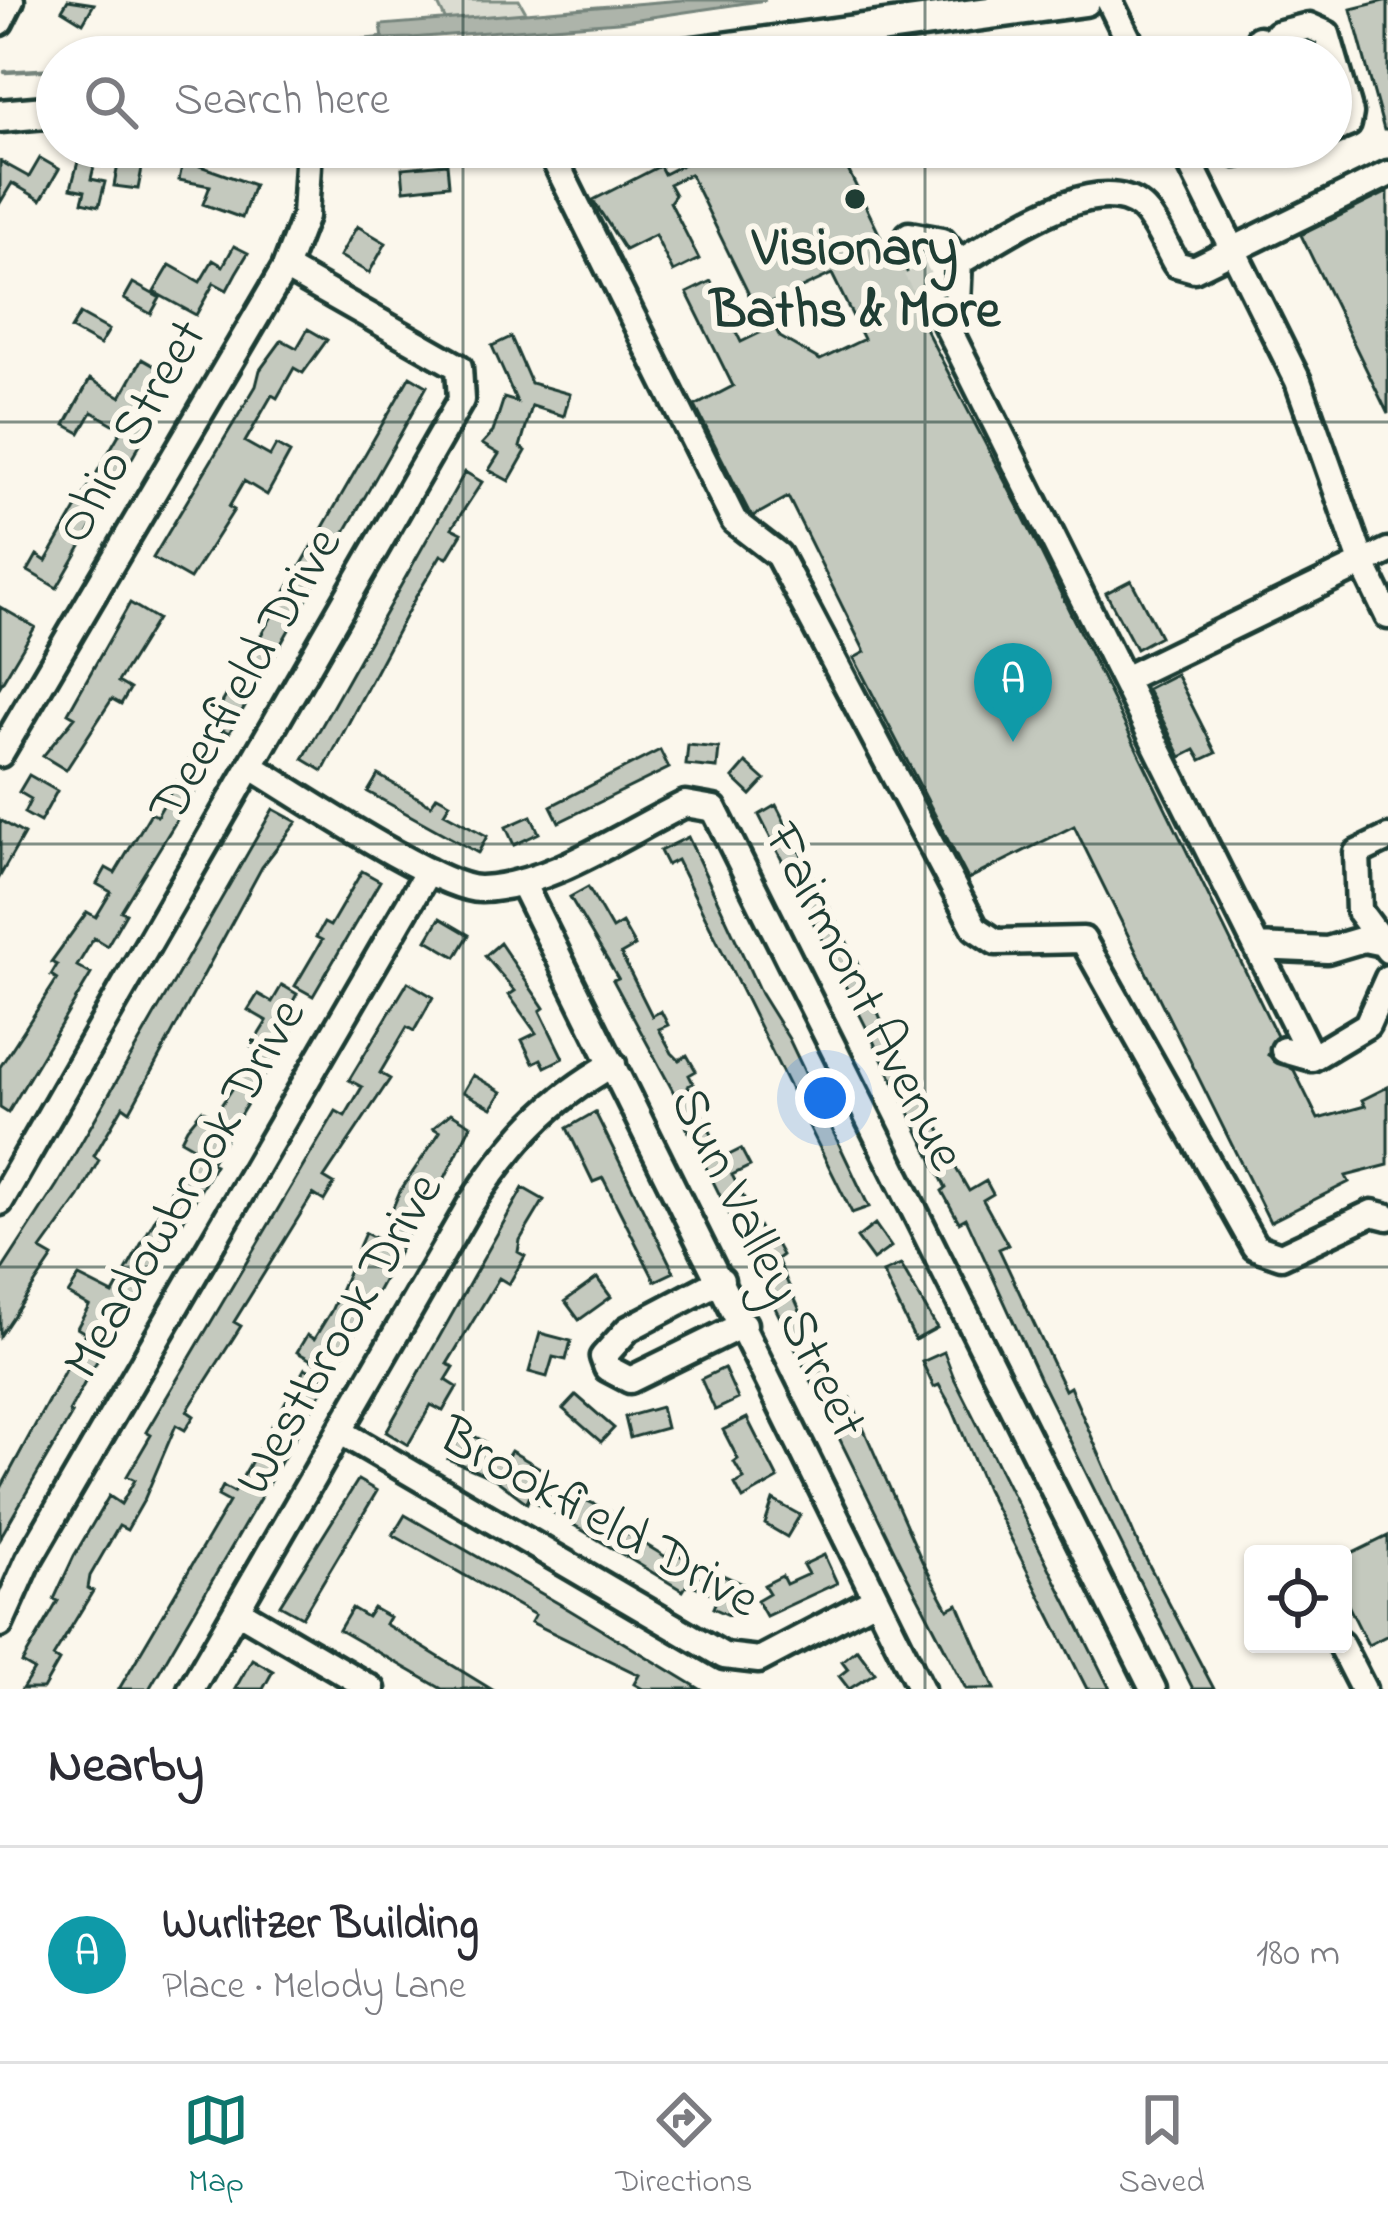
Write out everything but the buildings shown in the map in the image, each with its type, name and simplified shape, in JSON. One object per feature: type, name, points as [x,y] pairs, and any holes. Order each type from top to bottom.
[{"type":"main road","points":[[819,36],[1085,0]]},
{"type":"main road","points":[[0,116],[36,113]]},
{"type":"street","points":[[0,22],[11,0]]},
{"type":"street","points":[[1109,0],[1127,36]]},
{"type":"street","points":[[1284,36],[1309,26],[1329,36]]},
{"type":"street","name":"Ohio Street","points":[[0,754],[285,268],[305,216],[308,168]]},
{"type":"street","points":[[558,168],[734,520],[778,555],[975,928],[996,942],[1083,940],[1255,1247],[1281,1256],[1372,1213],[1388,1217]]},
{"type":"street","points":[[1192,168],[1318,430],[1362,562],[1388,616]]},
{"type":"street","points":[[958,262],[1080,197],[1112,194],[1142,208],[1176,264],[1194,269],[1235,254],[1388,174]]},
{"type":"street","points":[[909,235],[942,241],[958,262],[957,302],[944,320],[1312,1058]]},
{"type":"street","name":"Deerfield Drive","points":[[0,1202],[461,400],[459,367],[285,268]]},
{"type":"street","points":[[1124,679],[1388,551]]},
{"type":"street","name":"Fairmont Avenue","points":[[252,767],[428,871],[475,890],[522,883],[686,804],[714,809],[1152,1688]]},
{"type":"street","points":[[1387,946],[1359,910],[1357,853],[1388,838]]},
{"type":"street","name":"Meadowbrook Drive","points":[[0,1624],[29,1559],[428,871]]},
{"type":"street","name":"Sun Valley Street","points":[[522,883],[921,1689]]},
{"type":"street","points":[[1257,947],[1327,950],[1364,939],[1387,946]]},
{"type":"street","points":[[1284,1050],[1312,1058],[1367,1024],[1388,978]]},
{"type":"street","name":"Westbrook Drive","points":[[191,1689],[509,1147],[560,1094],[613,1064]]},
{"type":"street","points":[[721,1280],[618,1336],[603,1357],[607,1368],[630,1381],[744,1324]]},
{"type":"street","name":"Brookfield Drive","points":[[340,1432],[724,1656],[759,1660],[875,1599]]},
{"type":"street","points":[[237,1610],[371,1689]]},
{"type":"street","points":[[1345,1653],[1363,1689]]},
{"type":"shaded area","points":[[436,0],[519,0],[528,16],[446,21]]},
{"type":"shaded area","points":[[682,0],[766,0],[618,22],[437,36],[383,36],[381,25]]},
{"type":"waterway","points":[[5,72],[36,70]]},
{"type":"tunnel","points":[[909,235],[907,256],[944,320]]},
{"type":"place","name":"Visionary Baths & More","points":[[855,199]]},
{"type":"place","name":"Wurlitzer Building","points":[[1013,742]]}]
